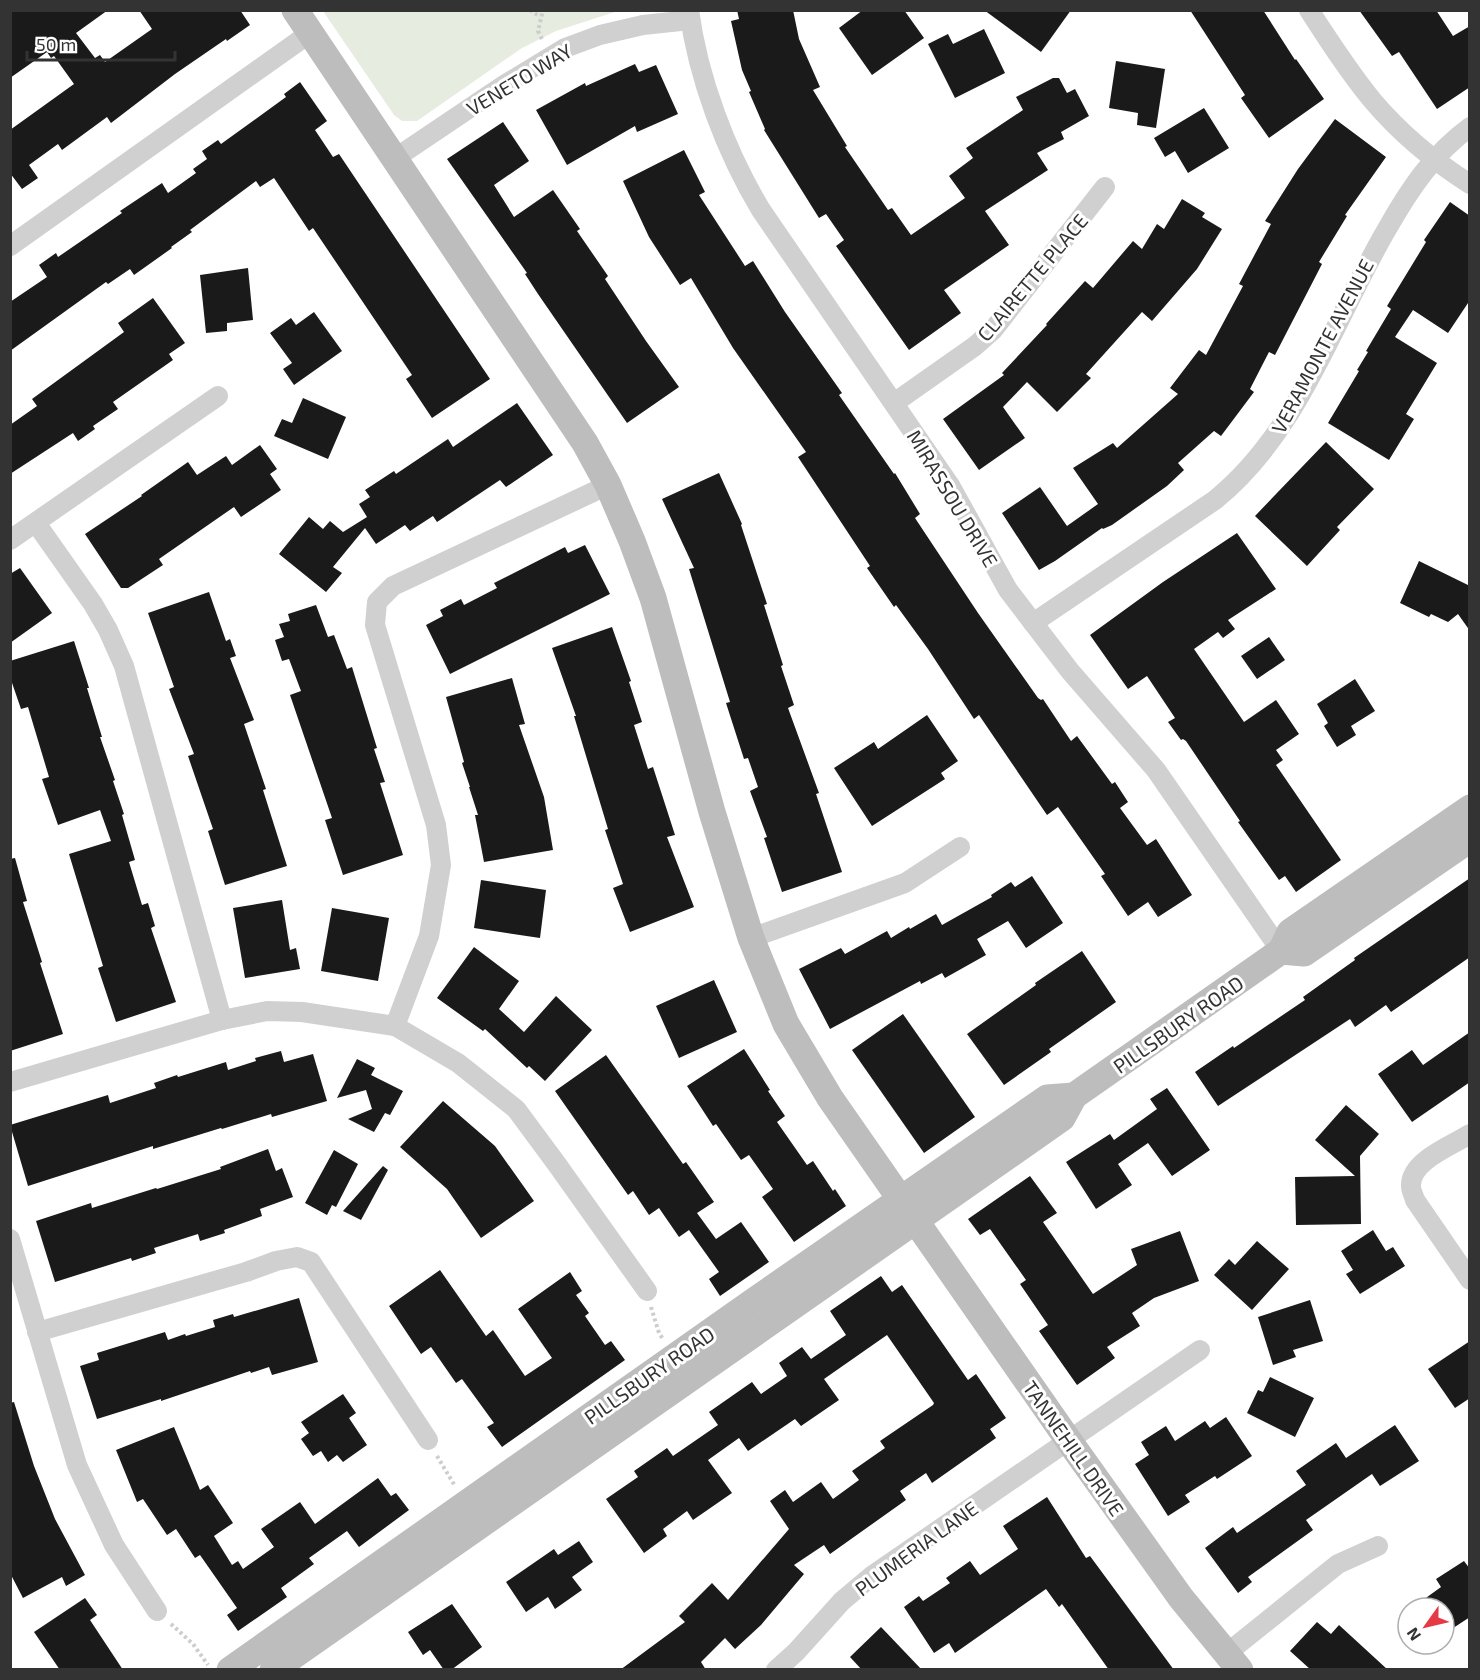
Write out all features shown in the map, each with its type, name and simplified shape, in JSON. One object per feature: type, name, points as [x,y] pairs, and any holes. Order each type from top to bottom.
[{"type":"street","name":"TANNEHILL DRIVE","points":[[295,10],[585,443],[608,485],[653,598],[712,812],[751,938],[786,1024],[830,1098],[1068,1441],[1181,1598],[1233,1662]]},
{"type":"street","points":[[1309,10],[1350,73],[1374,102],[1400,129],[1470,184]]},
{"type":"street","name":"VENETO WAY","points":[[394,159],[504,85],[565,48],[600,35],[689,15]]},
{"type":"street","name":"MIRASSOU DRIVE","points":[[689,15],[713,106],[741,177],[761,210],[951,487],[1008,590],[1070,671],[1156,770],[1281,951]]},
{"type":"street","points":[[10,246],[310,33]]},
{"type":"street","name":"VERAMONTE AVENUE","points":[[1033,623],[1215,500],[1246,472],[1287,418],[1376,247],[1406,196],[1434,158],[1470,127]]},
{"type":"street","name":"CLAIRETTE PLACE","points":[[894,403],[975,346],[993,330],[1105,187]]},
{"type":"street","points":[[10,540],[218,396]]},
{"type":"street","points":[[395,1026],[429,936],[441,865],[436,825],[375,625],[377,602],[393,586],[608,485]]},
{"type":"street","points":[[36,523],[93,604],[124,666],[222,1020]]},
{"type":"street","name":"PILLSBURY ROAD","points":[[273,1670],[1062,1118],[1074,1096],[1281,951],[1290,932],[1470,808]]},
{"type":"street","name":"PILLSBURY ROAD","points":[[1281,951],[1304,952],[1470,839]]},
{"type":"street","points":[[751,938],[905,883],[960,847]]},
{"type":"street","points":[[10,1082],[222,1020],[267,1011],[302,1012],[395,1026],[458,1063],[516,1109],[646,1291]]},
{"type":"street","name":"PILLSBURY ROAD","points":[[230,1670],[1047,1098],[1074,1096]]},
{"type":"street","points":[[1470,1134],[1423,1162],[1415,1170],[1411,1185],[1415,1200],[1470,1280]]},
{"type":"street","points":[[10,1239],[81,1474],[114,1545],[157,1611]]},
{"type":"street","points":[[37,1332],[297,1257],[311,1262],[428,1440]]},
{"type":"street","name":"PLUMERIA LANE","points":[[776,1670],[796,1652],[842,1601],[873,1575],[1200,1350]]},
{"type":"street","points":[[1233,1662],[1338,1564],[1378,1546]]},
{"type":"path","points":[[530,10],[540,17]]},
{"type":"path","points":[[543,10],[538,31],[550,56]]},
{"type":"path","points":[[646,1291],[659,1333],[675,1357]]},
{"type":"path","points":[[428,1440],[450,1480],[467,1503]]},
{"type":"path","points":[[157,1611],[193,1644],[211,1670]]},
{"type":"shaded area","points":[[323,11],[618,11],[556,31],[522,48],[417,121],[402,121],[394,115]]},
{"type":"building","points":[[11,10],[108,10],[76,33],[95,58],[100,55],[105,62],[152,29],[139,10],[240,10],[250,25],[175,74],[111,123],[107,117],[62,150],[58,144],[29,165],[38,178],[22,189],[10,173],[10,130],[74,84],[54,56],[51,58],[47,52],[10,78]]},
{"type":"building","points":[[737,10],[793,10],[799,39],[820,87],[813,90],[847,146],[845,147],[888,210],[892,208],[911,235],[965,198],[949,176],[973,158],[966,148],[1023,110],[1016,97],[1053,78],[1059,78],[1067,93],[1075,89],[1089,116],[1061,132],[1064,139],[1037,153],[1048,170],[985,211],[1009,245],[944,290],[961,313],[909,350],[836,246],[844,240],[826,214],[819,218],[764,130],[742,70],[731,21],[739,19]]},
{"type":"building","points":[[863,10],[904,10],[924,38],[872,75],[839,28]]},
{"type":"building","points":[[984,10],[1071,10],[1041,52]]},
{"type":"building","points":[[1190,10],[1263,10],[1295,60],[1324,99],[1269,138],[1241,98],[1245,95]]},
{"type":"building","points":[[1359,10],[1436,10],[1453,36],[1470,26],[1470,87],[1437,109],[1399,52],[1392,56]]},
{"type":"building","points":[[984,29],[1005,73],[955,98],[928,44],[948,34],[953,44]]},
{"type":"building","points":[[1116,61],[1165,69],[1156,128],[1137,125],[1138,113],[1109,108]]},
{"type":"building","points":[[635,64],[639,72],[656,65],[678,114],[637,132],[635,126],[567,165],[536,110],[585,83],[586,86]]},
{"type":"building","points":[[300,82],[327,121],[315,130],[333,157],[339,154],[490,379],[432,418],[406,379],[412,375],[313,228],[309,231],[274,178],[260,187],[256,181],[190,230],[192,232],[172,248],[134,275],[130,269],[108,284],[106,282],[10,351],[10,302],[47,277],[39,265],[56,253],[58,257],[162,183],[168,193],[196,173],[193,169],[207,159],[202,151],[218,140],[221,144],[286,97],[284,94]]},
{"type":"building","points":[[1204,108],[1229,148],[1188,173],[1175,151],[1165,157],[1154,138]]},
{"type":"building","points":[[1335,119],[1386,157],[1345,215],[1347,216],[1319,262],[1322,264],[1275,355],[1269,352],[1250,389],[1254,392],[1221,436],[1214,431],[1178,463],[1184,470],[1167,486],[1112,525],[1102,528],[1039,570],[1002,513],[1040,487],[1067,526],[1098,504],[1073,468],[1113,443],[1117,448],[1178,394],[1170,388],[1199,350],[1206,355],[1243,286],[1239,284],[1271,224],[1265,221],[1298,169]]},
{"type":"building","points":[[503,122],[529,161],[494,185],[514,217],[553,190],[580,229],[577,231],[608,276],[605,279],[679,387],[627,423],[538,294],[525,274],[527,273],[447,159]]},
{"type":"building","points":[[684,150],[705,192],[699,195],[745,266],[753,261],[785,312],[842,393],[839,395],[895,473],[920,514],[915,518],[978,613],[1038,698],[1043,699],[1071,741],[1077,736],[1112,784],[1115,782],[1128,802],[1120,808],[1147,845],[1156,839],[1192,895],[1158,917],[1148,902],[1128,916],[1101,876],[1105,874],[1058,807],[1047,815],[979,715],[974,719],[928,649],[896,605],[894,607],[867,568],[870,566],[798,457],[806,452],[733,348],[691,278],[680,285],[649,237],[623,181]]},
{"type":"building","points":[[1182,199],[1205,213],[1202,217],[1222,229],[1197,269],[1152,321],[1142,312],[1086,374],[1091,378],[1057,412],[1027,382],[1003,407],[1025,438],[979,470],[943,419],[1004,375],[1002,373],[1085,281],[1093,288],[1133,241],[1142,249],[1157,224],[1164,229]]},
{"type":"building","points":[[1450,202],[1470,216],[1470,300],[1448,333],[1413,310],[1395,337],[1437,363],[1406,414],[1414,419],[1389,460],[1328,423],[1359,371],[1357,370],[1368,352],[1366,351],[1391,309],[1387,306],[1426,242],[1424,240]]},
{"type":"building","points":[[248,268],[253,320],[227,323],[227,331],[206,333],[200,275]]},
{"type":"building","points":[[153,298],[185,343],[169,354],[173,360],[113,402],[118,409],[93,426],[95,429],[78,441],[73,433],[10,474],[10,425],[37,406],[32,399],[124,332],[118,323]]},
{"type":"building","points":[[314,312],[342,351],[294,385],[283,369],[292,363],[270,333],[291,318],[296,325]]},
{"type":"building","points":[[303,398],[346,417],[328,459],[274,436],[282,419],[292,423]]},
{"type":"building","points":[[517,403],[553,455],[506,487],[500,480],[437,522],[433,516],[410,531],[405,525],[376,544],[365,528],[333,567],[342,573],[326,592],[279,554],[309,517],[323,529],[330,521],[343,532],[367,517],[359,504],[370,497],[365,490],[394,471],[396,474],[448,439],[453,447]]},
{"type":"building","points":[[1326,442],[1374,489],[1337,527],[1340,530],[1307,566],[1255,516]]},
{"type":"building","points":[[260,445],[277,469],[270,474],[281,490],[241,517],[234,507],[159,559],[163,565],[128,588],[121,588],[85,534],[188,462],[197,475],[226,456],[232,465]]},
{"type":"building","points":[[719,473],[742,524],[767,604],[764,605],[794,705],[788,708],[819,793],[816,794],[842,872],[782,892],[764,838],[767,837],[750,791],[758,787],[748,758],[744,759],[726,703],[730,702],[689,569],[694,568],[662,499]]},
{"type":"building","points":[[1237,533],[1276,589],[1228,620],[1235,629],[1223,638],[1218,632],[1194,649],[1244,722],[1276,700],[1299,734],[1276,750],[1283,760],[1276,765],[1341,860],[1296,892],[1285,876],[1279,880],[1238,822],[1240,821],[1186,741],[1181,740],[1168,722],[1175,718],[1147,676],[1128,689],[1090,635],[1163,582]]},
{"type":"building","points":[[585,545],[610,594],[450,674],[426,625],[443,616],[440,610],[461,599],[464,605],[497,588],[494,583],[565,547],[568,553]]},
{"type":"building","points":[[1419,561],[1470,586],[1470,631],[1458,614],[1448,622],[1431,614],[1429,617],[1400,603]]},
{"type":"building","points":[[20,568],[52,613],[10,643],[10,574]]},
{"type":"building","points":[[209,592],[226,641],[230,639],[236,656],[230,658],[254,720],[244,724],[266,789],[263,790],[287,866],[225,885],[208,831],[213,829],[188,756],[194,754],[169,689],[174,687],[148,613]]},
{"type":"building","points":[[316,605],[328,637],[334,635],[347,669],[352,667],[377,748],[374,749],[385,782],[380,783],[403,855],[343,875],[325,820],[332,818],[290,695],[301,691],[289,659],[282,661],[275,640],[284,637],[279,624],[290,621],[288,614]]},
{"type":"building","points":[[612,627],[631,681],[629,682],[642,722],[634,725],[648,769],[653,767],[675,835],[667,837],[694,907],[630,932],[613,888],[623,884],[605,830],[608,829],[574,716],[576,716],[552,648]]},
{"type":"building","points":[[1269,637],[1285,660],[1257,679],[1241,656]]},
{"type":"building","points":[[74,641],[124,814],[122,815],[135,860],[129,862],[142,905],[148,903],[155,926],[151,928],[176,1002],[116,1022],[98,968],[103,966],[69,854],[111,841],[100,810],[58,825],[42,779],[49,777],[28,707],[21,709],[10,677],[10,661]]},
{"type":"building","points":[[512,678],[525,724],[519,725],[544,797],[553,850],[484,862],[475,815],[478,815],[462,763],[464,762],[446,697]]},
{"type":"building","points":[[1355,679],[1375,711],[1351,726],[1356,735],[1337,747],[1324,726],[1328,723],[1317,704]]},
{"type":"building","points":[[927,715],[958,761],[941,773],[945,779],[872,826],[834,768],[874,742],[878,749]]},
{"type":"building","points":[[15,858],[27,901],[23,902],[63,1034],[10,1051],[10,859]]},
{"type":"building","points":[[1032,876],[1063,923],[1026,948],[1008,921],[977,939],[986,955],[945,978],[942,973],[921,984],[920,981],[830,1029],[799,969],[841,948],[845,954],[887,931],[891,938],[936,914],[942,925],[992,897],[991,895],[1011,882],[1015,887]]},
{"type":"building","points":[[1470,878],[1470,957],[1391,1012],[1386,1005],[1355,1027],[1350,1019],[1218,1106],[1195,1072],[1305,1000],[1303,997],[1355,960],[1354,958]]},
{"type":"building","points":[[481,880],[546,890],[540,938],[474,928]]},
{"type":"building","points":[[282,900],[290,950],[296,948],[300,969],[245,978],[233,908]]},
{"type":"building","points":[[332,908],[389,918],[378,981],[321,971]]},
{"type":"building","points":[[474,947],[519,981],[499,1009],[524,1032],[556,996],[592,1030],[545,1081],[529,1066],[527,1068],[485,1029],[483,1031],[437,998]]},
{"type":"building","points":[[1082,951],[1116,1002],[1049,1049],[1051,1052],[1004,1085],[967,1034]]},
{"type":"building","points":[[714,980],[737,1032],[679,1058],[656,1006]]},
{"type":"building","points":[[903,1014],[975,1117],[924,1153],[852,1050]]},
{"type":"building","points":[[1470,1032],[1470,1082],[1412,1122],[1378,1074],[1412,1050],[1423,1065]]},
{"type":"building","points":[[744,1049],[785,1116],[777,1122],[807,1165],[813,1161],[846,1206],[794,1242],[762,1197],[773,1189],[749,1155],[741,1160],[716,1124],[713,1126],[687,1086]]},
{"type":"building","points":[[281,1051],[284,1062],[313,1054],[327,1101],[272,1117],[271,1114],[153,1149],[153,1146],[28,1186],[10,1125],[108,1095],[110,1103],[156,1088],[154,1083],[177,1075],[178,1077],[226,1062],[228,1070],[256,1061],[255,1058]]},
{"type":"building","points":[[606,1055],[683,1164],[686,1162],[714,1202],[697,1213],[716,1239],[741,1222],[769,1262],[720,1296],[709,1279],[719,1272],[689,1230],[679,1237],[659,1208],[649,1215],[633,1191],[628,1195],[555,1091]]},
{"type":"building","points":[[357,1059],[375,1068],[371,1075],[403,1091],[390,1115],[385,1113],[374,1132],[348,1119],[372,1109],[366,1090],[337,1098]]},
{"type":"building","points":[[1167,1088],[1210,1150],[1172,1176],[1148,1143],[1118,1164],[1132,1185],[1096,1209],[1066,1162],[1110,1134],[1114,1140],[1157,1109],[1150,1099]]},
{"type":"building","points":[[443,1101],[495,1146],[534,1201],[481,1238],[447,1189],[400,1147]]},
{"type":"building","points":[[1346,1105],[1379,1134],[1360,1156],[1361,1224],[1296,1225],[1295,1177],[1355,1176],[1315,1140]]},
{"type":"building","points":[[268,1149],[276,1171],[282,1168],[293,1197],[260,1209],[262,1216],[224,1230],[225,1233],[200,1241],[198,1234],[154,1248],[156,1253],[132,1261],[131,1258],[55,1282],[36,1221],[91,1203],[92,1208],[157,1189],[221,1169],[220,1167]]},
{"type":"building","points":[[334,1150],[358,1164],[336,1207],[332,1205],[327,1215],[305,1203]]},
{"type":"building","points":[[383,1166],[388,1170],[361,1220],[343,1211]]},
{"type":"building","points":[[1030,1176],[1057,1213],[1043,1222],[1093,1294],[1137,1265],[1131,1249],[1180,1231],[1199,1281],[1154,1298],[1132,1313],[1140,1326],[1107,1347],[1115,1358],[1077,1385],[1039,1331],[1048,1325],[1020,1284],[1026,1280],[990,1229],[980,1235],[968,1219]]},
{"type":"building","points":[[1373,1230],[1386,1251],[1393,1247],[1405,1266],[1360,1294],[1346,1274],[1353,1270],[1341,1251]]},
{"type":"building","points":[[1257,1241],[1289,1269],[1252,1310],[1214,1275],[1229,1259],[1235,1265]]},
{"type":"building","points":[[440,1270],[486,1336],[493,1330],[525,1376],[552,1358],[518,1309],[570,1272],[582,1291],[576,1295],[589,1313],[585,1316],[605,1345],[611,1341],[625,1360],[502,1447],[487,1427],[494,1423],[462,1379],[456,1383],[431,1347],[421,1354],[389,1306]]},
{"type":"building","points":[[881,1276],[892,1292],[902,1285],[968,1380],[976,1374],[1006,1418],[990,1429],[996,1438],[932,1483],[926,1473],[900,1491],[906,1500],[830,1554],[824,1545],[794,1565],[804,1574],[761,1625],[735,1649],[725,1638],[701,1662],[706,1670],[620,1670],[685,1622],[679,1616],[712,1583],[728,1600],[789,1529],[770,1501],[785,1490],[793,1502],[821,1482],[833,1499],[859,1480],[852,1471],[885,1448],[880,1441],[933,1405],[934,1403],[887,1335],[824,1379],[839,1400],[801,1426],[795,1419],[748,1451],[739,1438],[708,1460],[732,1493],[693,1520],[687,1511],[663,1529],[667,1536],[644,1553],[606,1499],[638,1477],[634,1471],[667,1448],[673,1456],[718,1425],[709,1412],[752,1382],[761,1394],[787,1376],[779,1363],[802,1347],[811,1359],[846,1335],[830,1311]]},
{"type":"building","points":[[299,1298],[318,1362],[272,1375],[269,1367],[251,1373],[250,1371],[161,1401],[161,1399],[97,1419],[80,1366],[99,1360],[97,1353],[165,1332],[168,1340],[185,1334],[186,1336],[215,1327],[213,1320],[233,1314],[234,1317]]},
{"type":"building","points":[[1310,1300],[1323,1341],[1293,1350],[1296,1357],[1273,1365],[1258,1317]]},
{"type":"building","points":[[1470,1341],[1470,1398],[1455,1408],[1428,1369]]},
{"type":"building","points":[[1270,1377],[1314,1398],[1295,1437],[1247,1413],[1258,1390],[1263,1392]]},
{"type":"building","points":[[343,1394],[356,1413],[349,1418],[367,1445],[343,1462],[337,1455],[328,1462],[321,1451],[313,1456],[301,1439],[309,1433],[301,1422]]},
{"type":"building","points":[[14,1402],[34,1466],[55,1519],[85,1575],[66,1586],[62,1577],[23,1598],[10,1573],[10,1403]]},
{"type":"building","points":[[1226,1417],[1252,1456],[1217,1479],[1215,1476],[1185,1495],[1190,1502],[1168,1516],[1135,1464],[1149,1455],[1141,1442],[1166,1426],[1175,1441],[1205,1421],[1210,1428]]},
{"type":"building","points":[[1395,1425],[1419,1461],[1380,1486],[1372,1474],[1306,1520],[1313,1530],[1248,1577],[1252,1582],[1238,1593],[1205,1548],[1233,1527],[1237,1533],[1306,1485],[1296,1471],[1336,1443],[1346,1458]]},
{"type":"building","points":[[174,1427],[200,1490],[208,1485],[233,1523],[214,1536],[232,1565],[238,1561],[243,1569],[274,1547],[261,1529],[300,1502],[315,1524],[378,1478],[391,1496],[396,1493],[409,1510],[359,1547],[347,1531],[309,1558],[314,1564],[281,1588],[287,1597],[238,1631],[227,1615],[237,1608],[200,1555],[195,1558],[176,1529],[167,1535],[143,1499],[137,1502],[116,1450]]},
{"type":"building","points":[[1047,1497],[1086,1558],[1090,1556],[1174,1670],[1109,1670],[1062,1604],[1059,1607],[1046,1589],[955,1653],[949,1643],[934,1653],[904,1607],[919,1596],[923,1601],[950,1583],[946,1578],[970,1561],[980,1575],[1018,1549],[1003,1526]]},
{"type":"building","points":[[579,1541],[593,1562],[572,1577],[582,1590],[555,1609],[548,1597],[526,1612],[506,1582],[554,1549],[558,1555]]},
{"type":"building","points":[[1464,1561],[1470,1569],[1470,1617],[1456,1626],[1456,1596],[1429,1596],[1441,1587],[1436,1579]]},
{"type":"building","points":[[85,1598],[97,1615],[90,1620],[123,1670],[60,1670],[34,1632]]},
{"type":"building","points":[[452,1604],[482,1647],[451,1670],[444,1670],[430,1650],[423,1655],[408,1632]]},
{"type":"building","points":[[1317,1622],[1331,1634],[1339,1625],[1388,1670],[1311,1670],[1290,1651]]},
{"type":"building","points":[[881,1627],[922,1670],[862,1670],[850,1657]]}]
